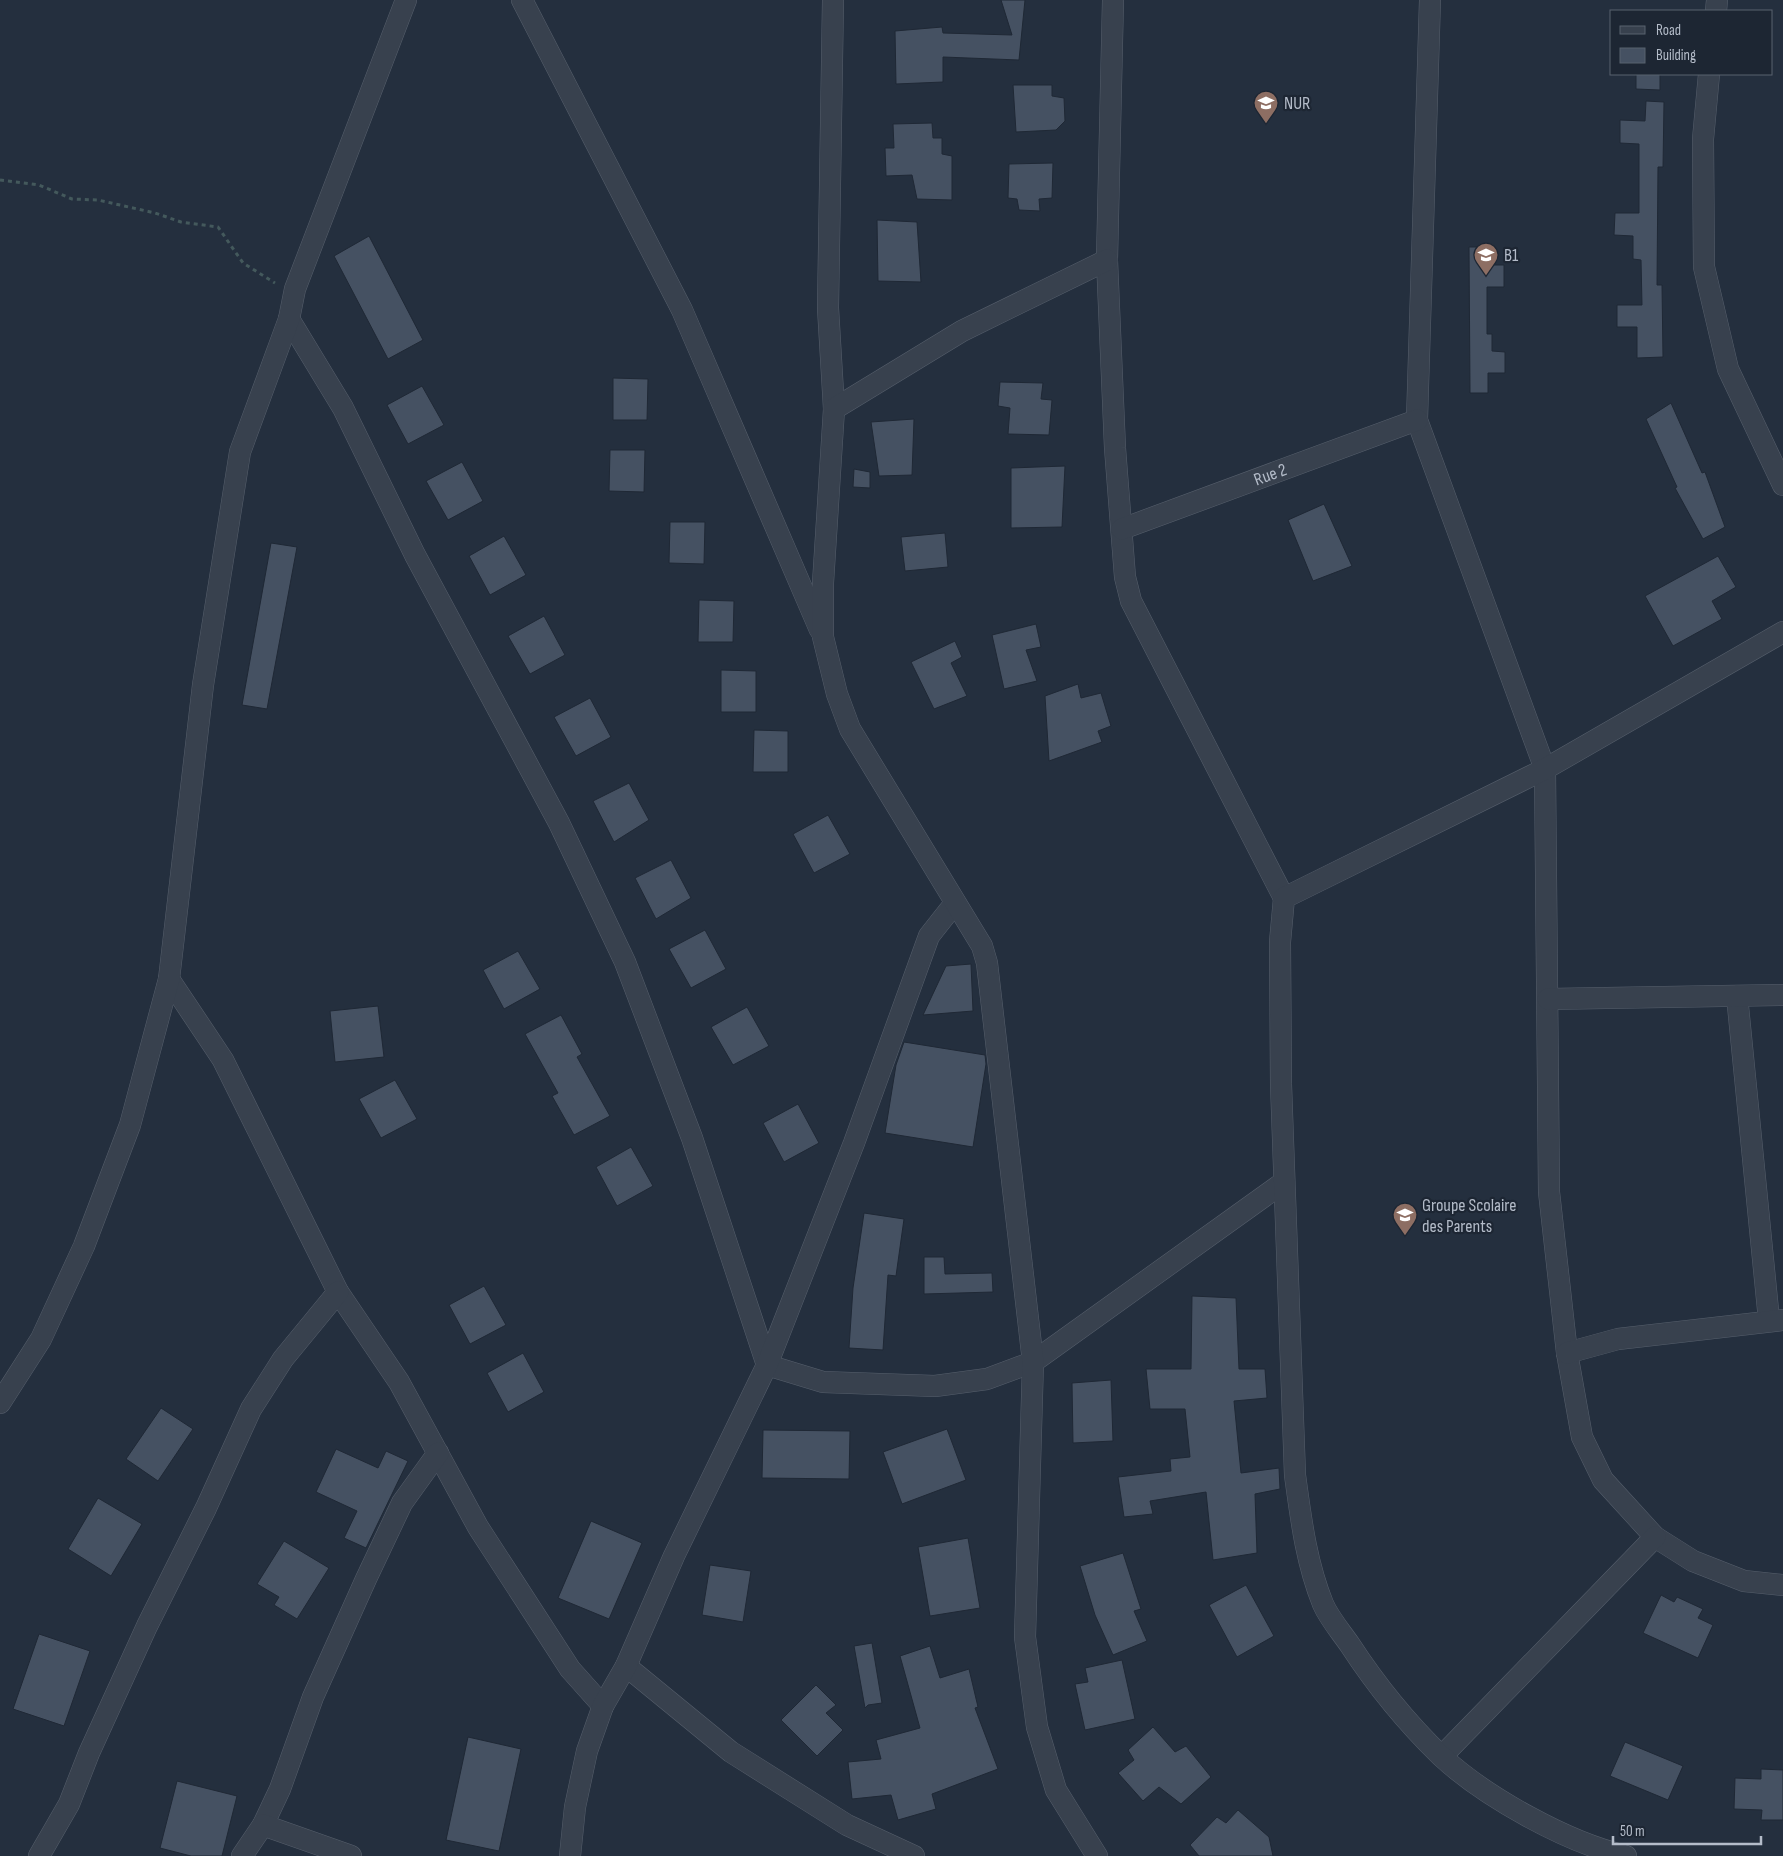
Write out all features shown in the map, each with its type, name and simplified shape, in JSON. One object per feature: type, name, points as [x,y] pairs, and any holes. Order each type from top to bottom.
[{"type":"street","points":[[0,1403],[41,1339],[84,1246],[130,1125],[169,979],[203,685],[240,452],[289,319],[295,289],[406,0]]},
{"type":"street","points":[[522,0],[682,310],[823,637],[837,694],[850,729],[982,946],[987,963],[1033,1362],[1026,1646],[1037,1727],[1056,1790],[1097,1856]]},
{"type":"street","points":[[823,637],[823,582],[834,409],[828,308],[833,0]]},
{"type":"street","points":[[1113,0],[1107,260],[1115,448],[1126,578],[1130,601],[1284,898],[1280,942],[1284,1182],[1295,1475],[1303,1537],[1324,1605],[1374,1682],[1442,1756],[1482,1788],[1543,1823],[1600,1850],[1626,1856]]},
{"type":"street","points":[[1430,0],[1417,420],[1545,770],[1549,1192],[1567,1352],[1582,1437],[1603,1480],[1655,1537],[1693,1561],[1744,1581],[1783,1585]]},
{"type":"street","points":[[1709,75],[1702,139],[1704,267],[1728,369],[1783,485]]},
{"type":"street","points":[[834,409],[962,331],[1107,260]]},
{"type":"street","points":[[289,319],[343,408],[415,555],[559,824],[625,962],[692,1138],[766,1365]]},
{"type":"street","name":"Rue 2","points":[[1122,529],[1417,420]]},
{"type":"street","points":[[1284,898],[1545,770],[1783,632]]},
{"type":"street","points":[[570,1856],[575,1807],[587,1751],[603,1706],[626,1666],[674,1556],[766,1365],[854,1143],[929,936],[955,903]]},
{"type":"street","points":[[169,979],[223,1060],[338,1292],[399,1382],[478,1527],[570,1669],[603,1706]]},
{"type":"street","points":[[1548,999],[1783,995]]},
{"type":"street","points":[[1567,1352],[1618,1339],[1776,1320],[1737,996]]},
{"type":"street","points":[[766,1365],[823,1382],[935,1386],[987,1379],[1033,1362],[1284,1182]]},
{"type":"street","points":[[39,1856],[69,1804],[89,1753],[147,1626],[206,1508],[251,1409],[283,1359],[338,1292]]},
{"type":"street","points":[[242,1856],[263,1825],[280,1789],[313,1697],[402,1503],[438,1453]]},
{"type":"street","points":[[1442,1756],[1655,1537]]},
{"type":"street","points":[[626,1666],[731,1752],[847,1825],[914,1856]]},
{"type":"street","points":[[263,1825],[351,1856]]},
{"type":"path","points":[[0,180],[39,185],[72,199],[98,200],[155,213],[181,222],[218,227],[243,263],[270,282],[295,289]]},
{"type":"building","points":[[1001,0],[1025,0],[1019,60],[943,57],[943,82],[896,84],[895,31],[942,27],[943,33],[1012,35]]},
{"type":"building","points":[[1636,75],[1660,75],[1660,90],[1636,89]]},
{"type":"building","points":[[1013,85],[1052,85],[1052,96],[1064,98],[1065,121],[1056,130],[1016,132]]},
{"type":"building","points":[[1646,101],[1664,102],[1663,167],[1658,167],[1657,285],[1662,285],[1663,357],[1637,358],[1637,327],[1617,327],[1617,305],[1642,305],[1641,260],[1633,259],[1633,236],[1614,235],[1615,213],[1639,213],[1639,144],[1620,143],[1620,120],[1645,121]]},
{"type":"building","points":[[932,123],[933,138],[942,138],[942,154],[952,156],[952,200],[917,199],[912,175],[886,176],[885,148],[894,148],[893,124]]},
{"type":"building","points":[[1053,163],[1052,198],[1039,199],[1040,211],[1019,210],[1017,199],[1008,198],[1009,164]]},
{"type":"building","points":[[877,220],[917,222],[921,282],[878,281]]},
{"type":"building","points":[[369,236],[423,340],[388,359],[334,256]]},
{"type":"building","points":[[1469,247],[1490,247],[1490,265],[1504,265],[1504,287],[1487,287],[1487,334],[1492,334],[1492,351],[1505,352],[1505,373],[1488,373],[1488,393],[1470,393]]},
{"type":"building","points":[[613,378],[648,379],[647,420],[613,420]]},
{"type":"building","points":[[1000,382],[1043,383],[1041,399],[1052,400],[1049,435],[1008,434],[1010,408],[998,406]]},
{"type":"building","points":[[422,386],[444,425],[408,444],[387,405]]},
{"type":"building","points":[[1671,403],[1702,473],[1705,472],[1725,527],[1703,539],[1675,488],[1677,487],[1646,419]]},
{"type":"building","points":[[914,419],[912,475],[879,476],[871,422]]},
{"type":"building","points":[[610,450],[645,450],[644,492],[609,491]]},
{"type":"building","points":[[462,462],[483,501],[448,520],[426,481]]},
{"type":"building","points":[[1065,466],[1062,527],[1011,528],[1011,468]]},
{"type":"building","points":[[854,469],[870,472],[870,488],[853,487]]},
{"type":"building","points":[[1324,504],[1352,566],[1313,581],[1288,520]]},
{"type":"building","points":[[670,522],[705,522],[704,564],[669,563]]},
{"type":"building","points":[[945,533],[948,567],[905,571],[901,537]]},
{"type":"building","points":[[504,536],[526,575],[490,595],[469,556]]},
{"type":"building","points":[[271,543],[297,547],[267,709],[242,705]]},
{"type":"building","points":[[1718,556],[1736,587],[1712,601],[1722,619],[1673,646],[1645,596]]},
{"type":"building","points":[[699,600],[734,601],[733,642],[698,642]]},
{"type":"building","points":[[544,616],[565,655],[530,674],[508,636]]},
{"type":"building","points":[[1036,624],[1041,647],[1026,650],[1037,681],[1004,689],[992,635]]},
{"type":"building","points":[[955,641],[962,657],[951,663],[967,696],[934,709],[911,662]]},
{"type":"building","points":[[721,670],[756,671],[756,712],[721,712]]},
{"type":"building","points":[[1078,684],[1081,698],[1101,693],[1111,726],[1098,731],[1102,742],[1049,761],[1045,696]]},
{"type":"building","points":[[590,698],[611,737],[576,756],[554,717]]},
{"type":"building","points":[[754,730],[788,731],[788,772],[753,772]]},
{"type":"building","points":[[629,783],[649,820],[614,842],[593,801]]},
{"type":"building","points":[[828,815],[850,854],[814,873],[793,834]]},
{"type":"building","points":[[671,860],[691,898],[656,919],[635,878]]},
{"type":"building","points":[[705,930],[726,969],[691,988],[669,949]]},
{"type":"building","points":[[518,951],[540,989],[504,1009],[483,970]]},
{"type":"building","points":[[971,964],[973,1011],[923,1015],[946,966]]},
{"type":"building","points":[[378,1006],[384,1057],[335,1062],[330,1011]]},
{"type":"building","points":[[747,1007],[769,1046],[733,1065],[711,1027]]},
{"type":"building","points":[[561,1015],[582,1054],[577,1057],[610,1116],[574,1135],[552,1096],[558,1093],[525,1034]]},
{"type":"building","points":[[904,1042],[985,1055],[986,1064],[973,1147],[885,1133],[896,1065]]},
{"type":"building","points":[[395,1080],[417,1119],[381,1138],[359,1099]]},
{"type":"building","points":[[798,1104],[819,1143],[784,1162],[763,1123]]},
{"type":"building","points":[[631,1147],[653,1186],[617,1206],[596,1167]]},
{"type":"building","points":[[864,1213],[904,1219],[896,1276],[888,1275],[883,1350],[849,1348],[853,1288]]},
{"type":"building","points":[[924,1257],[944,1257],[945,1274],[992,1273],[993,1292],[924,1294]]},
{"type":"building","points":[[484,1286],[506,1325],[470,1344],[449,1305]]},
{"type":"building","points":[[1192,1296],[1236,1298],[1239,1369],[1265,1369],[1267,1398],[1234,1401],[1241,1473],[1279,1468],[1280,1489],[1255,1494],[1257,1553],[1213,1560],[1206,1492],[1150,1501],[1153,1514],[1124,1517],[1118,1477],[1171,1471],[1170,1459],[1190,1457],[1185,1409],[1150,1409],[1146,1369],[1191,1369]]},
{"type":"building","points":[[523,1353],[544,1392],[508,1412],[487,1373]]},
{"type":"building","points":[[1111,1380],[1113,1441],[1073,1443],[1072,1383]]},
{"type":"building","points":[[161,1408],[193,1429],[158,1481],[126,1459]]},
{"type":"building","points":[[947,1429],[966,1480],[902,1504],[883,1452]]},
{"type":"building","points":[[763,1430],[850,1431],[849,1479],[762,1478]]},
{"type":"building","points":[[336,1449],[378,1468],[386,1451],[408,1461],[366,1548],[344,1538],[357,1511],[316,1492]]},
{"type":"building","points":[[98,1498],[142,1524],[111,1576],[68,1549]]},
{"type":"building","points":[[591,1521],[642,1543],[609,1619],[558,1598]]},
{"type":"building","points":[[968,1538],[980,1608],[930,1616],[918,1547]]},
{"type":"building","points":[[284,1541],[329,1568],[297,1619],[274,1605],[279,1597],[257,1584]]},
{"type":"building","points":[[1123,1553],[1141,1609],[1134,1611],[1147,1641],[1113,1655],[1095,1615],[1080,1566]]},
{"type":"building","points":[[710,1565],[751,1571],[743,1622],[702,1615]]},
{"type":"building","points":[[1246,1585],[1274,1636],[1237,1657],[1209,1605]]},
{"type":"building","points":[[1661,1595],[1674,1602],[1677,1597],[1703,1609],[1698,1618],[1713,1625],[1698,1658],[1643,1633]]},
{"type":"building","points":[[39,1634],[90,1651],[64,1726],[13,1709]]},
{"type":"building","points":[[872,1643],[882,1703],[868,1705],[865,1708],[854,1646]]},
{"type":"building","points":[[930,1646],[940,1678],[969,1669],[978,1707],[975,1708],[998,1769],[932,1794],[936,1809],[898,1820],[891,1795],[852,1799],[848,1762],[881,1759],[876,1740],[920,1728],[900,1656]]},
{"type":"building","points":[[1122,1660],[1135,1719],[1085,1730],[1075,1684],[1088,1682],[1085,1668]]},
{"type":"building","points":[[816,1685],[836,1705],[826,1713],[843,1730],[817,1756],[781,1720]]},
{"type":"building","points":[[1153,1727],[1175,1752],[1186,1746],[1211,1777],[1181,1804],[1159,1787],[1143,1801],[1118,1773],[1134,1760],[1128,1750]]},
{"type":"building","points":[[468,1737],[521,1749],[499,1851],[446,1840]]},
{"type":"building","points":[[1625,1742],[1683,1766],[1668,1800],[1610,1776]]},
{"type":"building","points":[[1761,1769],[1783,1770],[1783,1820],[1761,1820],[1762,1810],[1734,1809],[1735,1778],[1761,1779]]},
{"type":"building","points":[[177,1781],[237,1796],[222,1856],[191,1856],[160,1848]]},
{"type":"building","points":[[1238,1810],[1269,1837],[1273,1856],[1199,1856],[1190,1845],[1217,1817],[1226,1823]]},
{"type":"place","name":"NUR","points":[[1266,124]]},
{"type":"place","name":"B1","points":[[1486,276]]},
{"type":"place","name":"Groupe Scolaire des Parents","points":[[1405,1236]]}]
